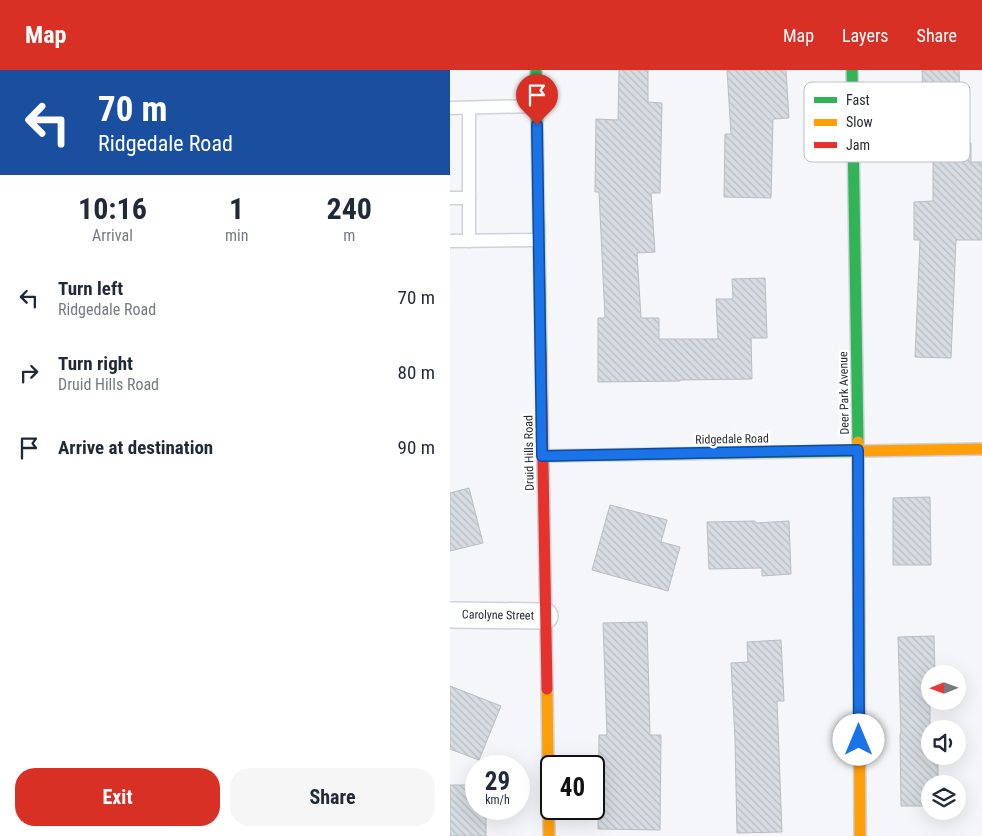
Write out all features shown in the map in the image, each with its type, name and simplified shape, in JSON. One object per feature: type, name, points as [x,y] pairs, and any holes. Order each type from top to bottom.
[{"type":"street","name":"Druid Hills Road","points":[[536,70],[549,836]]},
{"type":"street","name":"Deer Park Avenue","points":[[853,162],[858,450],[860,836]]},
{"type":"street","name":"Ridgedale Road","points":[[542,456],[982,449]]},
{"type":"street","name":"Carolyne Street","points":[[450,615],[545,616]]},
{"type":"lane","points":[[450,108],[536,106]]},
{"type":"lane","points":[[469,108],[469,241]]},
{"type":"lane","points":[[450,198],[469,198]]},
{"type":"lane","points":[[450,241],[539,240]]},
{"type":"building","points":[[619,70],[648,70],[648,102],[662,103],[660,193],[651,193],[655,252],[637,253],[641,318],[659,318],[659,339],[718,339],[716,299],[733,299],[732,279],[765,278],[767,338],[751,338],[752,379],[598,382],[598,318],[605,318],[599,192],[595,192],[596,119],[618,120]]},
{"type":"building","points":[[727,70],[786,70],[789,118],[773,119],[771,198],[724,197],[725,134],[731,134]]},
{"type":"building","points":[[922,70],[959,70],[959,82],[922,82]]},
{"type":"building","points":[[971,143],[971,162],[982,162],[982,240],[956,240],[951,358],[915,357],[920,240],[914,240],[914,202],[933,201],[933,162],[970,162]]},
{"type":"building","points":[[469,488],[483,543],[450,551],[450,493]]},
{"type":"building","points":[[930,497],[931,565],[893,565],[893,498]]},
{"type":"building","points":[[610,505],[667,520],[661,542],[680,547],[668,591],[592,570]]},
{"type":"building","points":[[755,521],[756,523],[789,521],[791,574],[762,576],[762,568],[709,569],[707,522]]},
{"type":"building","points":[[647,622],[650,735],[661,735],[660,830],[598,829],[598,820],[605,820],[605,755],[599,755],[599,735],[607,735],[603,623]]},
{"type":"building","points":[[934,636],[935,665],[921,665],[921,710],[930,710],[930,720],[921,720],[921,765],[938,765],[938,775],[921,775],[921,806],[901,806],[898,637]]},
{"type":"building","points":[[781,640],[784,701],[777,701],[782,832],[737,833],[731,663],[748,662],[747,642]]},
{"type":"building","points":[[450,686],[501,706],[481,755],[466,755],[450,749]]},
{"type":"building","points":[[450,785],[465,785],[465,820],[486,820],[486,836],[450,836]]},
{"type":"traffic: fast","points":[[536,70],[541,353]]},
{"type":"traffic: fast","points":[[852,70],[852,82]]},
{"type":"traffic: fast","points":[[853,162],[858,442]]},
{"type":"traffic: fast","points":[[542,456],[863,451]]},
{"type":"traffic: slow","points":[[858,442],[860,836]]},
{"type":"traffic: slow","points":[[863,451],[982,449]]},
{"type":"traffic: slow","points":[[547,689],[549,836]]},
{"type":"traffic: jam","points":[[541,353],[547,689]]},
{"type":"route","points":[[537,125],[542,456],[858,450],[859,740]]}]
